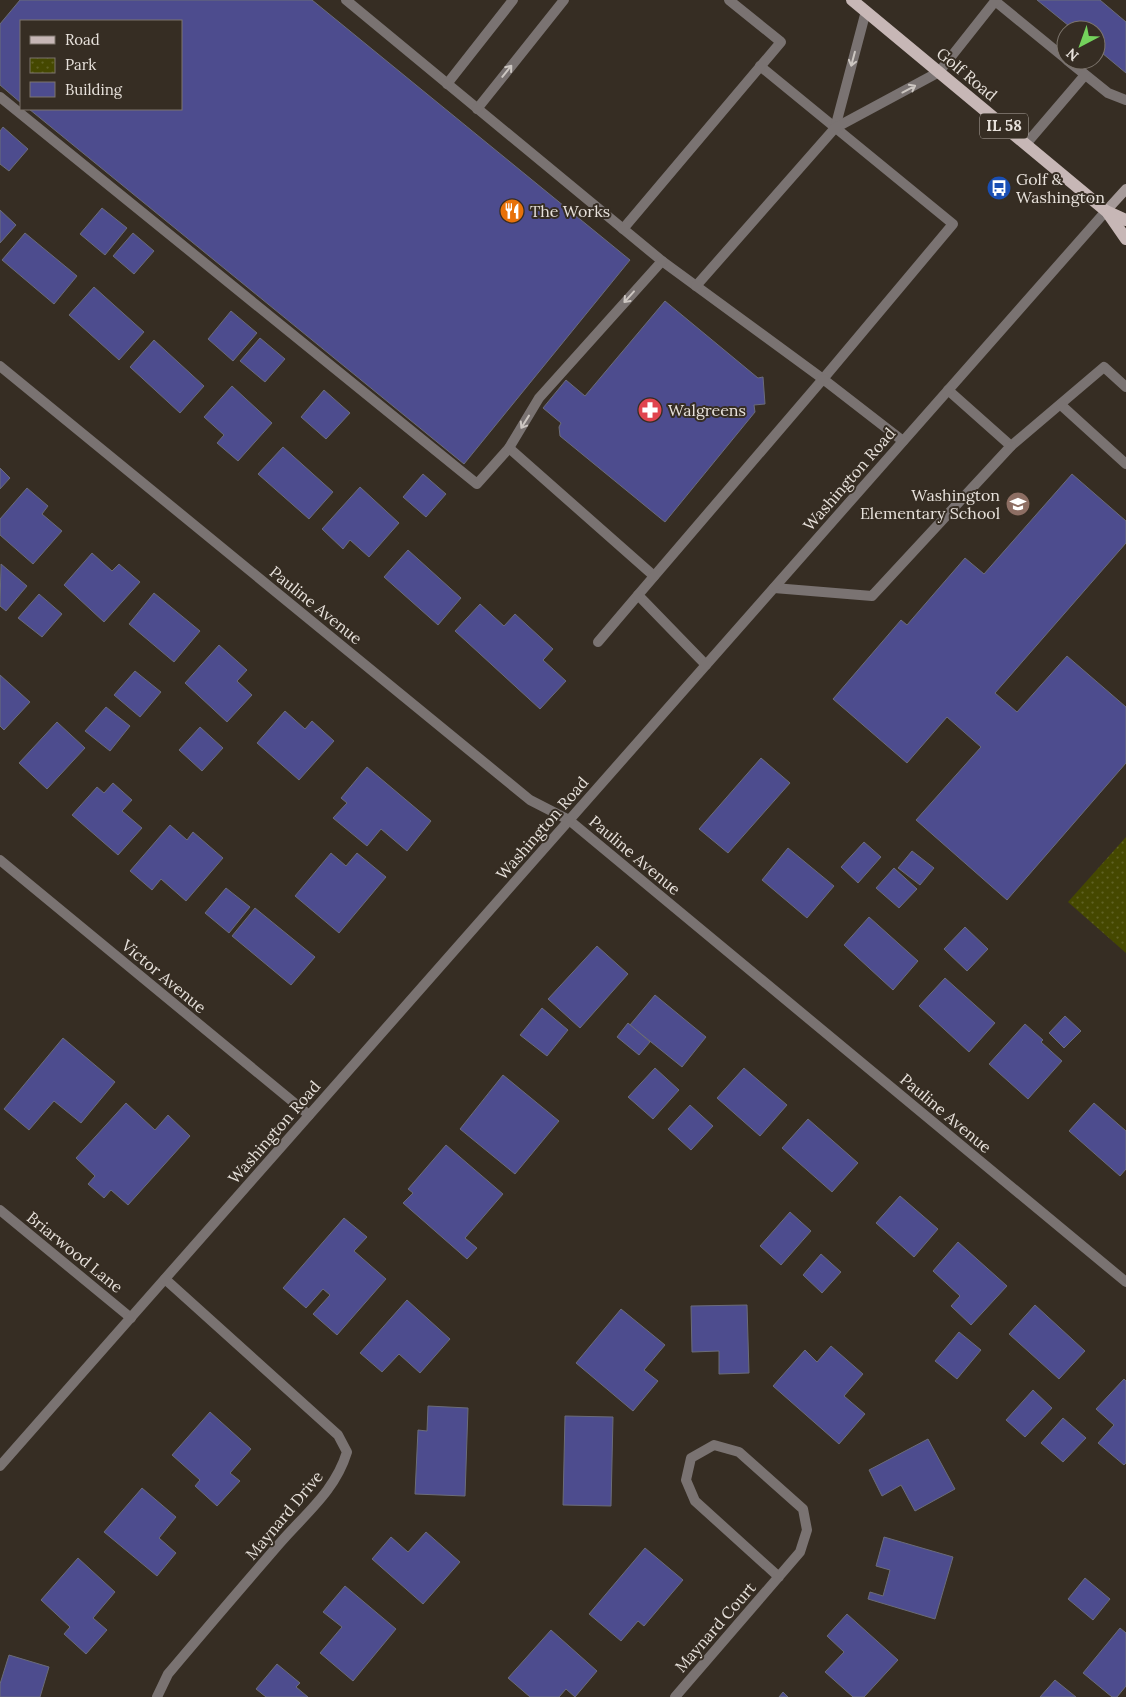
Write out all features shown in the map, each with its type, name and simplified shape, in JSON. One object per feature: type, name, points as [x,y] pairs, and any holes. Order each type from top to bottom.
[{"type":"main road","name":"Golf Road","points":[[852,0],[1106,210]]},
{"type":"main road","name":"IL 58","points":[[1106,210],[1126,220]]},
{"type":"main road","name":"IL 58","points":[[1106,210],[1126,238]]},
{"type":"street","points":[[346,0],[662,261],[823,379],[903,441]]},
{"type":"street","points":[[447,84],[513,0]]},
{"type":"street","points":[[477,109],[564,0]]},
{"type":"street","points":[[623,229],[781,42],[730,0]]},
{"type":"street","points":[[696,286],[835,128],[939,72],[995,0],[1056,50]]},
{"type":"street","points":[[835,128],[866,12]]},
{"type":"street","points":[[598,642],[953,224],[760,66]]},
{"type":"street","points":[[1079,70],[1108,93],[1126,100]]},
{"type":"street","points":[[1026,144],[1085,75]]},
{"type":"street","points":[[0,97],[477,484],[509,448],[539,398],[662,261]]},
{"type":"street","points":[[1106,210],[1126,189]]},
{"type":"street","name":"Washington Road","points":[[0,1466],[1106,210]]},
{"type":"street","name":"Pauline Avenue","points":[[0,366],[530,800],[569,820],[1126,1282]]},
{"type":"street","points":[[774,588],[872,596],[1011,446],[1104,367],[1126,387]]},
{"type":"street","points":[[948,390],[1011,446]]},
{"type":"street","points":[[1061,405],[1126,464]]},
{"type":"street","points":[[509,448],[654,576]]},
{"type":"street","points":[[638,594],[706,665]]},
{"type":"street","name":"Victor Avenue","points":[[0,860],[309,1115]]},
{"type":"street","name":"Briarwood Lane","points":[[0,1210],[131,1318]]},
{"type":"street","name":"Maynard Drive","points":[[157,1697],[168,1674],[282,1541],[326,1494],[342,1468],[347,1452],[338,1434],[165,1279]]},
{"type":"street","name":"Maynard Court","points":[[675,1697],[800,1552],[807,1530],[803,1510],[739,1452],[714,1445],[691,1458],[686,1480],[695,1501],[778,1577]]},
{"type":"green space","points":[[1126,837],[1126,953],[1068,902]]},
{"type":"building","points":[[20,0],[312,0],[630,260],[464,464],[30,110],[182,110],[182,20],[20,20],[20,102],[0,85],[0,24]]},
{"type":"building","points":[[1037,0],[1100,0],[1126,22],[1126,73],[1106,56],[1106,20],[1062,20]]},
{"type":"building","points":[[3,127],[28,149],[9,171],[0,164],[0,131]]},
{"type":"building","points":[[102,208],[127,228],[105,255],[80,234]]},
{"type":"building","points":[[0,210],[16,225],[0,243]]},
{"type":"building","points":[[25,233],[77,276],[54,304],[2,260]]},
{"type":"building","points":[[133,233],[154,251],[134,274],[113,256]]},
{"type":"building","points":[[94,287],[144,332],[119,360],[69,315]]},
{"type":"building","name":"Walgreens","points":[[665,301],[758,378],[763,377],[765,404],[754,405],[755,412],[665,522],[560,436],[559,427],[561,423],[543,408],[566,380],[585,396]]},
{"type":"building","points":[[231,311],[257,333],[233,361],[208,339]]},
{"type":"building","points":[[260,338],[285,359],[265,382],[240,361]]},
{"type":"building","points":[[154,340],[204,386],[180,413],[130,367]]},
{"type":"building","points":[[232,386],[272,423],[238,461],[217,443],[224,435],[204,417]]},
{"type":"building","points":[[324,390],[350,413],[326,439],[301,417]]},
{"type":"building","points":[[283,447],[333,492],[309,519],[258,474]]},
{"type":"building","points":[[0,468],[10,478],[0,489]]},
{"type":"building","points":[[423,474],[446,494],[426,517],[403,497]]},
{"type":"building","points":[[1072,474],[1126,521],[1126,543],[995,693],[1017,712],[1067,656],[1126,707],[1126,763],[1007,900],[916,820],[981,747],[947,717],[907,763],[833,699],[901,620],[907,625],[965,558],[984,574]]},
{"type":"building","points":[[360,487],[399,523],[369,557],[350,540],[343,549],[322,529]]},
{"type":"building","points":[[27,488],[48,506],[42,514],[62,531],[33,564],[0,535],[0,519]]},
{"type":"building","points":[[408,550],[461,598],[438,625],[384,577]]},
{"type":"building","points":[[92,553],[112,571],[119,564],[140,582],[104,622],[64,585]]},
{"type":"building","points":[[1,564],[27,586],[6,611],[0,606]]},
{"type":"building","points":[[154,593],[200,631],[174,662],[129,624]]},
{"type":"building","points":[[39,594],[62,614],[42,637],[18,618]]},
{"type":"building","points":[[480,604],[504,626],[515,614],[553,649],[543,660],[566,681],[540,709],[455,631]]},
{"type":"building","points":[[219,645],[247,670],[237,681],[252,695],[227,722],[185,683]]},
{"type":"building","points":[[135,671],[161,692],[140,717],[114,695]]},
{"type":"building","points":[[0,675],[30,702],[4,730],[0,726]]},
{"type":"building","points":[[106,707],[130,726],[110,751],[85,731]]},
{"type":"building","points":[[285,711],[305,729],[312,721],[334,741],[299,780],[257,743]]},
{"type":"building","points":[[57,722],[85,748],[47,789],[19,763]]},
{"type":"building","points":[[200,727],[223,748],[202,771],[179,750]]},
{"type":"building","points":[[761,758],[790,783],[728,853],[699,829]]},
{"type":"building","points":[[367,767],[431,821],[407,851],[381,829],[367,846],[333,818],[347,803],[341,798]]},
{"type":"building","points":[[113,783],[132,800],[122,811],[142,828],[118,855],[72,815],[97,787],[104,793]]},
{"type":"building","points":[[170,825],[187,840],[193,832],[223,858],[186,901],[161,879],[152,890],[130,871]]},
{"type":"building","points":[[864,842],[881,857],[858,883],[841,867]]},
{"type":"building","points":[[788,848],[834,886],[807,918],[762,880]]},
{"type":"building","points":[[912,851],[934,868],[920,885],[898,868]]},
{"type":"building","points":[[331,853],[346,866],[357,853],[386,877],[339,933],[295,896]]},
{"type":"building","points":[[894,868],[917,889],[899,908],[876,888]]},
{"type":"building","points":[[226,888],[250,907],[229,933],[205,913]]},
{"type":"building","points":[[255,908],[315,957],[291,985],[232,936]]},
{"type":"building","points":[[869,917],[918,961],[893,990],[844,945]]},
{"type":"building","points":[[965,927],[988,949],[967,971],[944,949]]},
{"type":"building","points":[[597,946],[628,974],[580,1028],[548,999]]},
{"type":"building","points":[[945,978],[995,1023],[969,1052],[919,1006]]},
{"type":"building","points":[[655,995],[706,1037],[682,1067],[630,1025]]},
{"type":"building","points":[[542,1008],[568,1030],[547,1056],[520,1035]]},
{"type":"building","points":[[1065,1016],[1081,1031],[1064,1048],[1049,1033]]},
{"type":"building","points":[[628,1023],[650,1042],[639,1055],[617,1037]]},
{"type":"building","points":[[1025,1024],[1062,1061],[1028,1099],[989,1064]]},
{"type":"building","points":[[63,1038],[115,1082],[81,1123],[54,1101],[29,1130],[4,1109]]},
{"type":"building","points":[[655,1068],[679,1090],[653,1119],[628,1097]]},
{"type":"building","points":[[744,1068],[787,1105],[760,1136],[717,1098]]},
{"type":"building","points":[[503,1075],[559,1121],[515,1174],[460,1129]]},
{"type":"building","points":[[126,1103],[155,1130],[168,1115],[190,1136],[128,1205],[111,1190],[104,1198],[88,1184],[95,1176],[76,1158]]},
{"type":"building","points":[[1094,1103],[1126,1131],[1126,1169],[1120,1176],[1069,1131]]},
{"type":"building","points":[[690,1105],[713,1126],[691,1150],[668,1129]]},
{"type":"building","points":[[808,1119],[858,1163],[832,1192],[782,1148]]},
{"type":"building","points":[[446,1145],[503,1194],[465,1238],[477,1248],[467,1259],[403,1203],[413,1193],[408,1189]]},
{"type":"building","points":[[900,1196],[938,1229],[914,1257],[876,1223]]},
{"type":"building","points":[[790,1212],[811,1231],[781,1265],[760,1246]]},
{"type":"building","points":[[344,1218],[367,1237],[354,1251],[386,1279],[337,1335],[313,1314],[330,1295],[323,1289],[306,1308],[283,1288]]},
{"type":"building","points":[[958,1242],[1007,1286],[971,1325],[951,1306],[960,1296],[933,1271]]},
{"type":"building","points":[[821,1254],[841,1272],[822,1293],[803,1275]]},
{"type":"building","points":[[407,1300],[450,1339],[420,1373],[399,1354],[382,1372],[360,1353]]},
{"type":"building","points":[[747,1305],[749,1373],[719,1374],[719,1351],[692,1352],[691,1306]]},
{"type":"building","points":[[1035,1305],[1085,1351],[1059,1379],[1009,1334]]},
{"type":"building","points":[[621,1309],[665,1345],[644,1370],[658,1381],[633,1411],[576,1363]]},
{"type":"building","points":[[959,1332],[981,1350],[957,1379],[935,1361]]},
{"type":"building","points":[[831,1346],[863,1374],[844,1396],[865,1414],[839,1444],[773,1386],[805,1350],[817,1362]]},
{"type":"building","points":[[1124,1379],[1126,1381],[1126,1463],[1124,1465],[1098,1443],[1114,1425],[1096,1409]]},
{"type":"building","points":[[1033,1390],[1052,1408],[1025,1437],[1006,1420]]},
{"type":"building","points":[[428,1406],[468,1408],[465,1496],[415,1494],[418,1430],[427,1431]]},
{"type":"building","points":[[210,1412],[251,1449],[230,1473],[240,1481],[217,1506],[195,1486],[200,1480],[172,1455]]},
{"type":"building","points":[[565,1416],[613,1417],[611,1506],[563,1505]]},
{"type":"building","points":[[1063,1418],[1086,1438],[1063,1462],[1041,1443]]},
{"type":"building","points":[[928,1439],[955,1489],[915,1511],[901,1485],[882,1496],[869,1470]]},
{"type":"building","points":[[142,1488],[176,1517],[159,1538],[176,1553],[157,1576],[104,1532]]},
{"type":"building","points":[[426,1532],[460,1562],[423,1604],[372,1559],[391,1537],[408,1552]]},
{"type":"building","points":[[884,1537],[953,1557],[935,1619],[868,1599],[870,1592],[883,1596],[890,1570],[876,1566]]},
{"type":"building","points":[[645,1548],[683,1580],[644,1626],[638,1621],[621,1641],[589,1614]]},
{"type":"building","points":[[78,1558],[115,1592],[93,1618],[107,1630],[86,1654],[64,1634],[70,1627],[41,1600]]},
{"type":"building","points":[[1085,1578],[1110,1599],[1093,1620],[1068,1599]]},
{"type":"building","points":[[345,1586],[396,1629],[353,1681],[320,1653],[342,1627],[323,1612]]},
{"type":"building","points":[[847,1614],[898,1660],[864,1697],[853,1697],[825,1672],[844,1652],[827,1636]]},
{"type":"building","points":[[1120,1628],[1126,1633],[1126,1686],[1117,1697],[1112,1697],[1083,1673]]},
{"type":"building","points":[[551,1630],[597,1671],[575,1697],[566,1689],[559,1697],[530,1697],[508,1678]]},
{"type":"building","points":[[9,1655],[49,1667],[40,1697],[0,1697],[0,1684]]},
{"type":"building","points":[[277,1664],[300,1683],[296,1687],[308,1697],[266,1697],[256,1689]]},
{"type":"building","points":[[1055,1680],[1076,1697],[1040,1697]]},
{"type":"building","points":[[783,1692],[788,1697],[779,1697]]},
{"type":"place","name":"Golf & Washington","points":[[999,188]]},
{"type":"place","name":"The Works","points":[[512,211]]},
{"type":"place","name":"Walgreens","points":[[650,410]]},
{"type":"place","name":"Washington Elementary School","points":[[1018,504]]}]
